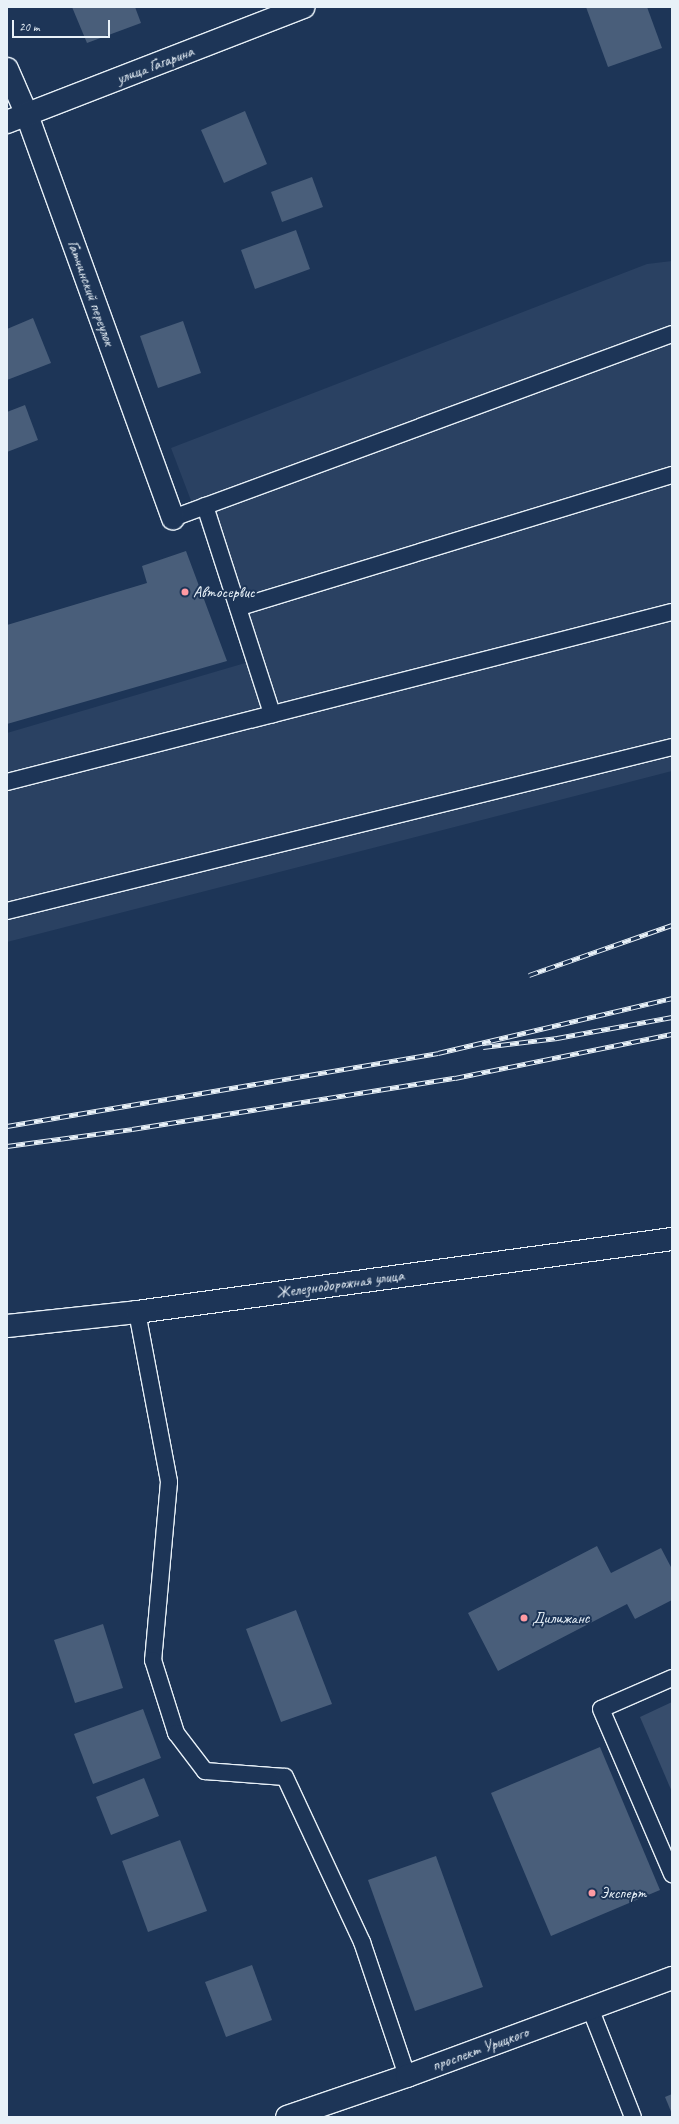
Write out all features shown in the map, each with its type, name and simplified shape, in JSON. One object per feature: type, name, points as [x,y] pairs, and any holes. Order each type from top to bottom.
[{"type":"street","name":"улица Гагарина","points":[[17,118],[304,7]]},
{"type":"street","name":"Гатчинский переулок","points":[[7,69],[17,118],[173,518]]},
{"type":"street","name":"Железнодорожная улица","points":[[7,1326],[137,1312],[672,1239]]},
{"type":"street","name":"проспект Урицкого","points":[[287,2117],[407,2076],[672,1978]]},
{"type":"lane","points":[[173,518],[672,334]]},
{"type":"lane","points":[[240,607],[672,475]]},
{"type":"lane","points":[[205,506],[240,607],[272,714]]},
{"type":"lane","points":[[7,782],[672,612]]},
{"type":"lane","points":[[7,912],[672,747]]},
{"type":"lane","points":[[137,1312],[169,1482],[153,1660],[176,1733],[205,1771],[285,1777],[362,1942],[407,2076]]},
{"type":"lane","points":[[672,1678],[601,1709],[672,1874]]},
{"type":"lane","points":[[590,2008],[633,2117]]},
{"type":"shaded area","points":[[672,261],[672,771],[7,942],[7,733],[252,661],[171,448],[647,264]]},
{"type":"shaded area","points":[[672,1702],[672,1792],[640,1717]]},
{"type":"building","points":[[72,7],[135,7],[141,23],[87,43]]},
{"type":"building","points":[[586,7],[647,7],[662,48],[608,67]]},
{"type":"building","points":[[245,111],[267,164],[224,183],[201,130]]},
{"type":"building","points":[[312,177],[323,207],[282,222],[271,192]]},
{"type":"building","points":[[296,230],[310,269],[255,289],[241,250]]},
{"type":"building","points":[[33,318],[51,363],[7,380],[7,329]]},
{"type":"building","points":[[183,321],[201,373],[158,388],[140,336]]},
{"type":"building","points":[[25,405],[38,440],[7,452],[7,412]]},
{"type":"building","points":[[186,551],[227,661],[7,724],[7,625],[147,583],[142,566]]},
{"type":"building","points":[[597,1546],[611,1573],[661,1548],[672,1569],[672,1600],[635,1619],[627,1604],[498,1671],[468,1613]]},
{"type":"building","points":[[296,1610],[332,1704],[281,1722],[246,1629]]},
{"type":"building","points":[[103,1624],[123,1688],[75,1703],[54,1640]]},
{"type":"building","points":[[143,1709],[161,1758],[93,1784],[74,1734]]},
{"type":"building","points":[[600,1747],[660,1890],[551,1936],[491,1793]]},
{"type":"building","points":[[144,1778],[159,1816],[111,1835],[96,1797]]},
{"type":"building","points":[[180,1840],[207,1911],[148,1932],[122,1861]]},
{"type":"building","points":[[436,1856],[483,1987],[415,2011],[368,1880]]},
{"type":"building","points":[[252,1965],[272,2020],[226,2037],[205,1982]]},
{"type":"building","points":[[672,2094],[672,2114],[665,2097]]},
{"type":"railway","points":[[529,975],[672,925]]},
{"type":"railway","points":[[7,1126],[438,1053],[672,998]]},
{"type":"railway","points":[[483,1047],[557,1038],[672,1017]]},
{"type":"railway","points":[[7,1146],[132,1129],[455,1078],[672,1034]]},
{"type":"place","name":"Автосервис","points":[[185,592]]},
{"type":"place","name":"Дилижанс","points":[[524,1618]]},
{"type":"place","name":"Эксперт","points":[[592,1893]]}]
